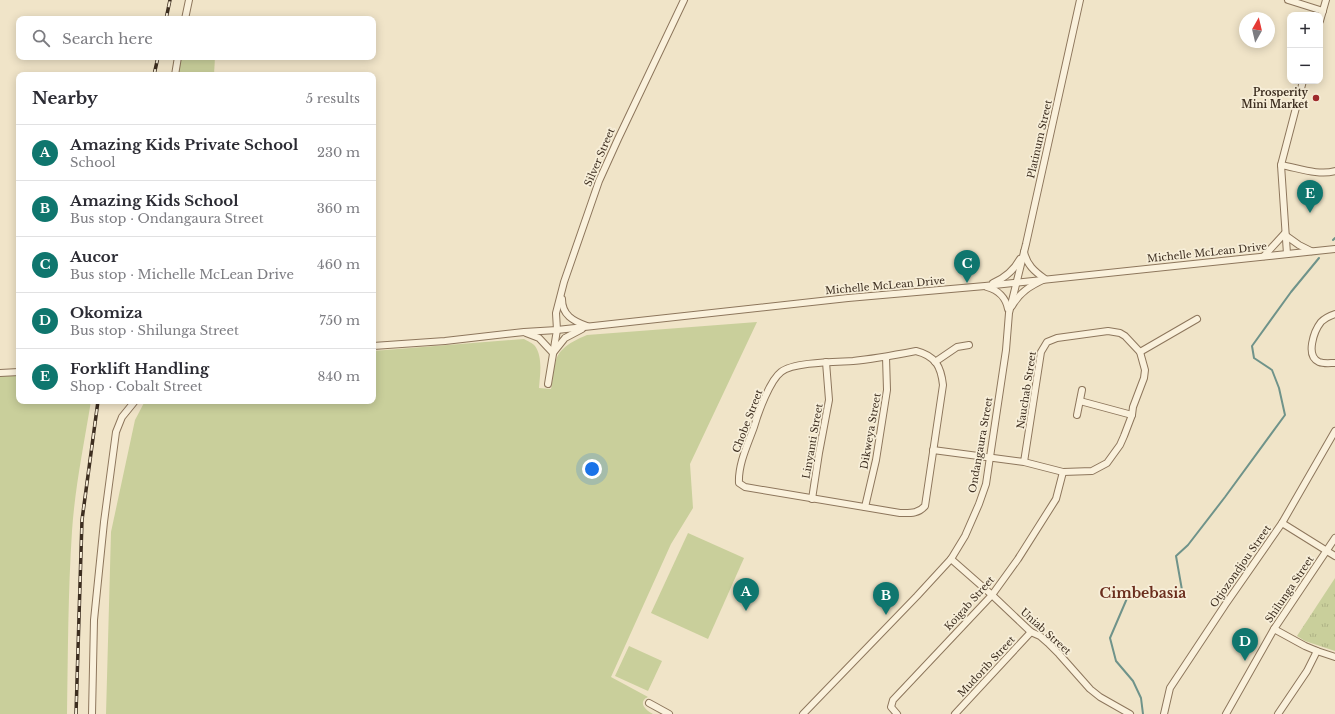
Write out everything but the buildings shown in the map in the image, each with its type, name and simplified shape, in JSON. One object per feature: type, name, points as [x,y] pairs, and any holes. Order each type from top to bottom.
[{"type":"street","points":[[186,16],[189,0]]},
{"type":"street","name":"Silver Street","points":[[548,384],[557,330],[556,313],[562,295],[564,282],[599,182],[684,0]]},
{"type":"street","name":"Platinum Street","points":[[1016,282],[1080,0]]},
{"type":"street","points":[[1288,0],[1323,11],[1326,0]]},
{"type":"street","points":[[176,72],[178,60]]},
{"type":"street","points":[[1287,254],[1281,165],[1302,84]]},
{"type":"street","points":[[1281,165],[1318,172],[1328,173],[1335,171]]},
{"type":"street","points":[[1285,234],[1299,245],[1312,251]]},
{"type":"street","points":[[1264,256],[1285,234]]},
{"type":"street","name":"Michelle McLean Drive","points":[[376,346],[445,341],[524,332],[557,330],[848,298],[985,286],[1335,249]]},
{"type":"street","points":[[1009,313],[1022,292],[1030,286],[1045,279],[1029,266],[1024,250]]},
{"type":"street","points":[[985,286],[998,281],[1012,270],[1024,250]]},
{"type":"street","name":"Ondangaura Street","points":[[803,714],[951,559],[965,536],[980,504],[986,484],[1006,350],[1009,313],[1016,282]]},
{"type":"street","points":[[985,286],[1000,293],[1007,304],[1009,313]]},
{"type":"street","points":[[562,295],[562,306],[565,312],[577,322],[589,326]]},
{"type":"street","points":[[1335,314],[1328,317],[1319,325],[1313,341],[1311,352],[1315,359],[1321,363],[1335,363]]},
{"type":"street","points":[[1140,352],[1197,319]]},
{"type":"street","points":[[524,332],[539,338],[553,353],[565,338],[589,326]]},
{"type":"street","name":"Nauchab Street","points":[[990,457],[1024,462],[1063,472],[1092,471],[1108,463],[1120,445],[1144,378],[1145,370],[1140,352],[1126,336],[1115,331],[1108,331],[1057,338],[1047,342],[1041,352],[1024,462]]},
{"type":"street","points":[[936,362],[957,347],[969,345]]},
{"type":"street","name":"Chobe Street","points":[[916,351],[929,356],[940,367],[943,385],[925,506],[921,511],[913,513],[900,513],[812,499],[745,487],[739,482],[741,465],[755,422],[775,378],[781,372],[790,367],[826,362],[853,361],[886,357],[916,351]]},
{"type":"street","name":"Dikweya Street","points":[[865,507],[876,460],[887,390],[886,357]]},
{"type":"street","name":"Linyanti Street","points":[[812,499],[819,453],[830,400],[826,362]]},
{"type":"street","points":[[0,373],[16,372]]},
{"type":"street","points":[[1077,415],[1082,390]]},
{"type":"street","points":[[1080,401],[1132,415]]},
{"type":"street","points":[[92,714],[94,620],[104,522],[116,432],[122,417],[133,404]]},
{"type":"street","name":"Otjozondjou Street","points":[[1164,714],[1170,688],[1282,523],[1335,431]]},
{"type":"street","points":[[933,450],[990,457]]},
{"type":"street","name":"Koigab Street","points":[[897,714],[891,707],[893,700],[992,595],[1018,558],[1056,499],[1063,472]]},
{"type":"street","points":[[1282,523],[1335,556]]},
{"type":"street","name":"Shilunga Street","points":[[1226,714],[1274,629],[1335,538]]},
{"type":"street","name":"Uniab Street","points":[[951,559],[1031,632],[1040,636],[1059,654],[1090,689],[1100,697],[1130,714]]},
{"type":"street","points":[[1274,629],[1316,651],[1335,657]]},
{"type":"street","name":"Mudorib Street","points":[[955,714],[1031,632]]},
{"type":"street","points":[[1278,714],[1307,671],[1316,651]]},
{"type":"street","points":[[649,703],[669,714]]},
{"type":"green space","points":[[178,60],[215,60],[214,72],[176,72]]},
{"type":"green space","points":[[757,322],[690,464],[693,508],[671,544],[611,677],[648,697],[643,701],[643,704],[645,709],[653,714],[106,714],[111,532],[135,420],[143,404],[376,404],[376,351],[524,339],[534,345],[538,350],[540,366],[539,388],[551,389],[558,355],[568,344],[587,335]]},
{"type":"green space","points":[[16,372],[16,404],[90,404],[73,515],[69,600],[67,714],[0,714],[0,373]]},
{"type":"green space","points":[[688,533],[744,558],[708,639],[651,613]]},
{"type":"green space","points":[[1335,578],[1335,651],[1305,641],[1297,636]]},
{"type":"green space","points":[[629,646],[662,661],[648,691],[615,676]]},
{"type":"waterway","points":[[1143,714],[1141,698],[1133,681],[1116,661],[1110,638],[1128,596],[1163,598],[1182,590],[1176,556],[1188,545],[1285,415],[1279,388],[1272,370],[1254,358],[1252,346],[1291,292],[1319,258]]},
{"type":"railway","points":[[167,16],[170,0]]},
{"type":"railway","points":[[155,72],[157,60]]},
{"type":"railway","points":[[76,714],[82,520],[98,404]]},
{"type":"place","name":"Prosperity Mini Market","points":[[1316,98]]},
{"type":"place","name":"Forklift Handling","points":[[1310,213]]},
{"type":"place","name":"Aucor","points":[[967,283]]},
{"type":"place","name":"Amazing Kids Private School","points":[[746,611]]},
{"type":"place","name":"Amazing Kids School","points":[[886,615]]},
{"type":"place","name":"Okomiza","points":[[1245,661]]},
{"type":"district","name":"Cimbebasia","points":[[1143,593]]}]
